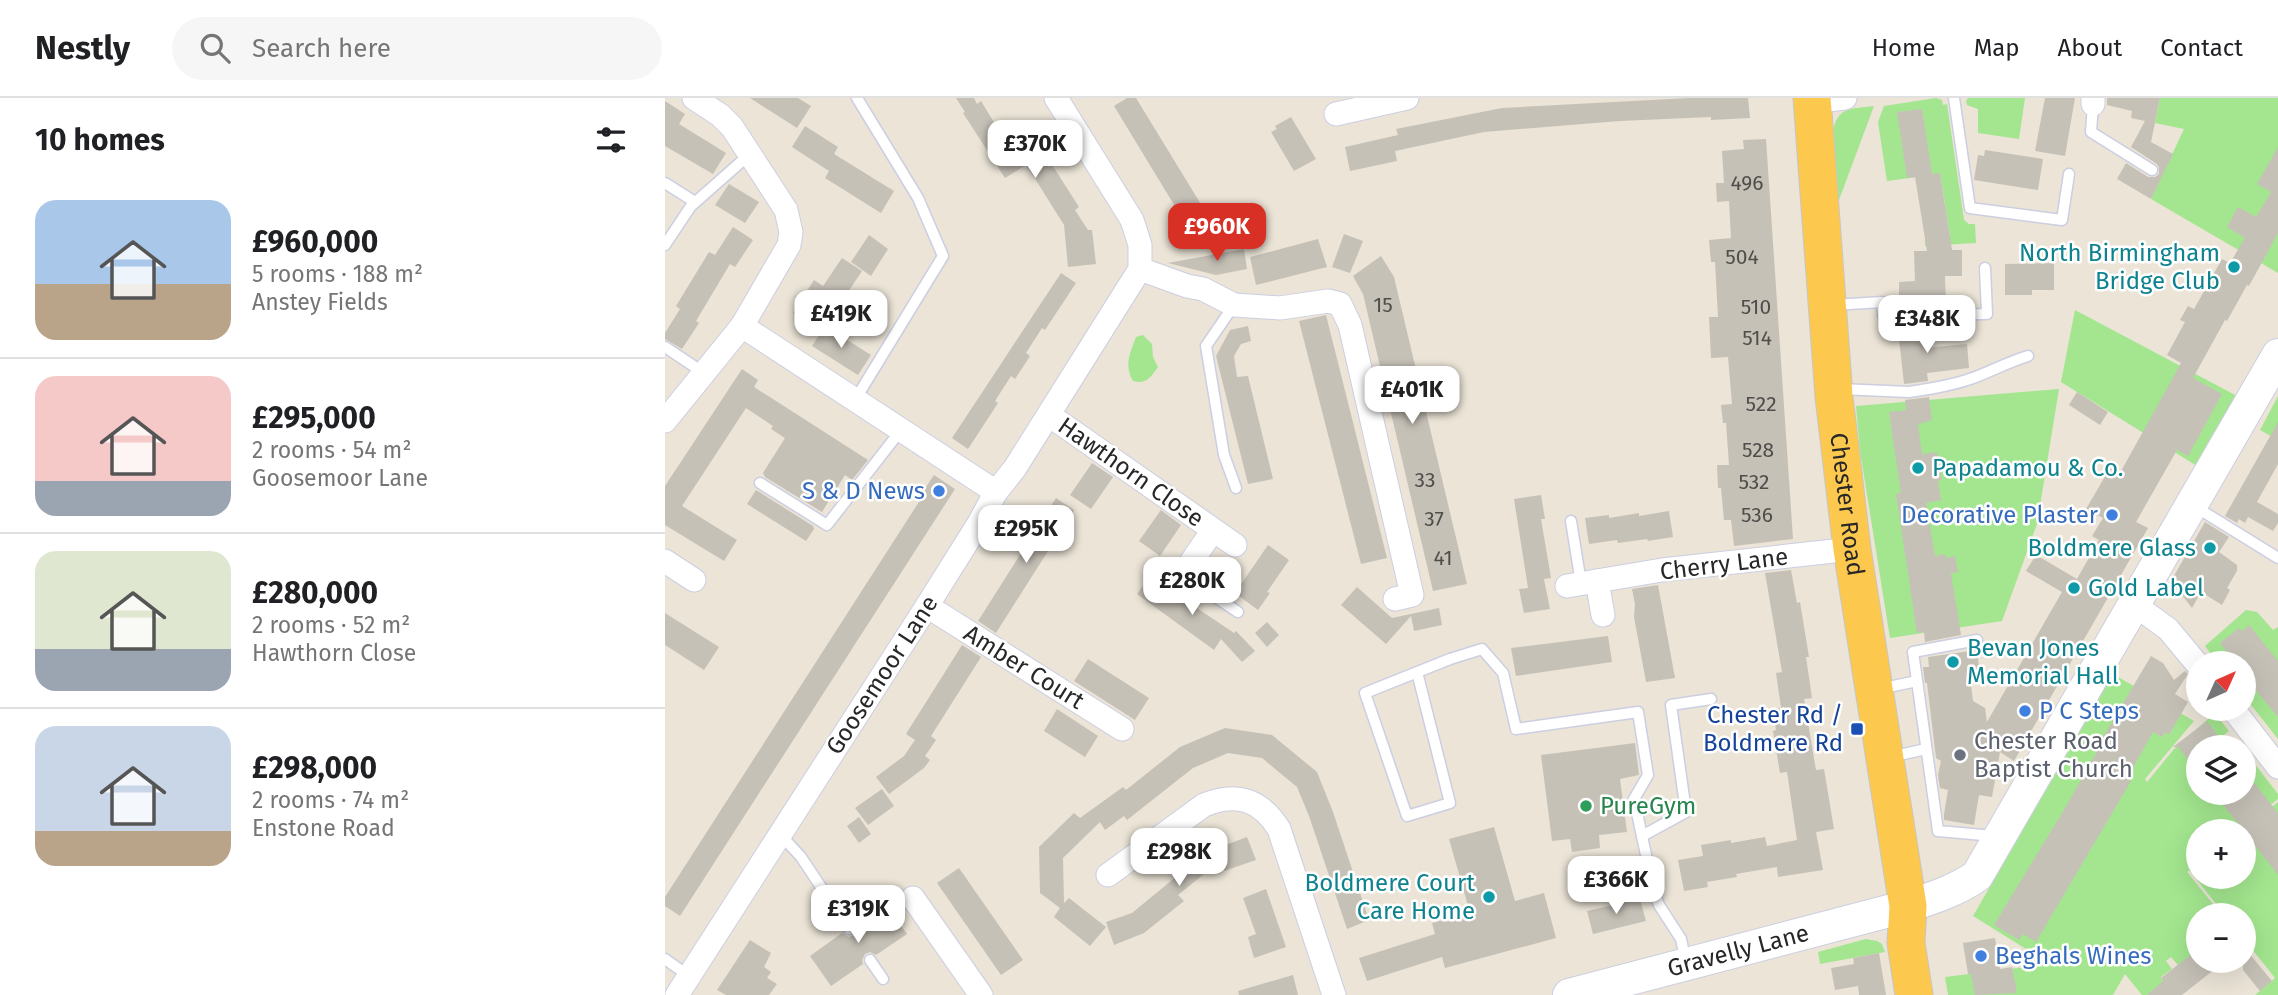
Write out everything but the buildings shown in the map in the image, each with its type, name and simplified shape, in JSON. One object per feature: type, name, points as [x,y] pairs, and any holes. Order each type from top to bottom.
[{"type":"highway","name":"Chester Road","points":[[1823,99],[1827,305],[1834,389],[1852,549],[1908,906],[1906,943],[1914,995]]},
{"type":"highway","name":"Chester Road","points":[[1908,906],[1926,943],[1934,995]]},
{"type":"main road","name":"Gravelly Lane","points":[[1569,995],[1908,906],[1960,888],[1977,876],[2278,355]]},
{"type":"street","points":[[665,421],[735,335],[789,245],[791,232],[786,210],[732,127],[720,115],[694,98]]},
{"type":"street","points":[[1056,98],[1132,220],[1140,245],[1140,269],[1203,289],[1234,305],[1280,308],[1328,301],[1339,304],[1350,325],[1412,595],[1395,599]]},
{"type":"street","points":[[1336,114],[1406,98]]},
{"type":"street","name":"Goosemoor Lane","points":[[683,986],[1140,269]]},
{"type":"street","points":[[735,335],[855,400],[996,492]]},
{"type":"street","name":"Hawthorn Close","points":[[1049,415],[1235,545]]},
{"type":"street","name":"Hawthorn Close","points":[[1190,564],[1213,530]]},
{"type":"street","name":"Cherry Lane","points":[[1581,583],[1662,570],[1852,549]]},
{"type":"street","points":[[665,561],[694,580]]},
{"type":"street","points":[[1581,583],[1603,615]]},
{"type":"street","points":[[2135,605],[2157,619],[2187,651]]},
{"type":"street","name":"Amber Court","points":[[927,606],[1122,729]]},
{"type":"street","points":[[2242,721],[2278,766]]},
{"type":"street","points":[[1108,875],[1204,805],[1217,799],[1238,797],[1258,806],[1271,817],[1279,829],[1334,995]]},
{"type":"street","points":[[913,898],[981,995]]},
{"type":"lane","points":[[855,400],[943,256],[918,198],[857,98]]},
{"type":"lane","points":[[1954,98],[1970,208],[2062,219],[2069,174]]},
{"type":"lane","points":[[2093,101],[2091,132],[2152,170]]},
{"type":"lane","points":[[665,245],[695,202],[750,154]]},
{"type":"lane","points":[[665,183],[695,202]]},
{"type":"lane","points":[[1827,305],[1882,302],[1883,315],[1987,314],[1985,268]]},
{"type":"lane","points":[[1234,305],[1206,346],[1224,455],[1236,488]]},
{"type":"lane","points":[[665,347],[703,373]]},
{"type":"lane","points":[[1834,389],[1921,391],[1972,378],[2028,356]]},
{"type":"lane","points":[[760,483],[827,525],[901,430]]},
{"type":"lane","points":[[2192,505],[2278,558]]},
{"type":"lane","points":[[1571,521],[1581,583]]},
{"type":"lane","points":[[1190,564],[1184,574],[1187,578],[1238,612]]},
{"type":"lane","points":[[1977,640],[1913,652],[1938,831],[1983,835],[1996,845]]},
{"type":"lane","points":[[1417,672],[1450,803],[1406,816],[1365,693],[1417,672],[1482,649],[1503,673],[1516,729],[1638,712],[1648,775],[1634,799],[1654,892],[1659,905],[1681,939],[1687,966]]},
{"type":"lane","points":[[1874,690],[1917,681]]},
{"type":"lane","points":[[1642,836],[1686,812],[1671,705],[1711,699]]},
{"type":"lane","points":[[1884,759],[1926,749]]},
{"type":"lane","points":[[780,834],[801,857],[849,929]]},
{"type":"lane","points":[[665,959],[683,986]]},
{"type":"lane","points":[[870,960],[883,979]]},
{"type":"green space","points":[[1936,98],[1942,100],[1943,105],[1947,104],[1964,220],[1975,224],[1976,243],[1925,246],[1925,240],[1950,236],[1940,174],[1887,181],[1878,122],[1884,106]]},
{"type":"green space","points":[[1968,98],[2025,98],[2019,139],[1978,133],[1978,109],[1967,105]]},
{"type":"green space","points":[[2160,98],[2278,98],[2278,273],[2151,199],[2184,129],[2155,123]]},
{"type":"green space","points":[[1874,106],[1836,208],[1835,124],[1838,117],[1847,110]]},
{"type":"green space","points":[[2075,310],[2237,396],[2197,466],[2061,382]]},
{"type":"green space","points":[[1143,335],[1152,344],[1153,357],[1158,367],[1148,379],[1138,382],[1133,381],[1130,375],[1129,359],[1136,337]]},
{"type":"green space","points":[[2059,389],[2037,524],[2002,621],[1890,638],[1860,451],[1856,406]]},
{"type":"green space","points":[[2278,396],[2278,440],[2260,430]]},
{"type":"green space","points":[[2246,610],[2257,612],[2273,630],[2278,627],[2278,739],[2256,711],[2256,651],[2209,651],[2205,646]]},
{"type":"green space","points":[[2113,674],[2186,716],[2186,721],[2194,721],[2145,779],[2147,782],[2186,738],[2186,805],[2256,805],[2256,766],[2278,794],[2278,799],[2252,819],[2186,819],[2186,889],[2201,889],[2212,903],[2186,903],[2186,963],[2178,965],[2171,957],[2166,961],[2172,969],[2161,977],[2163,981],[2152,995],[2142,995],[2125,974],[2113,995],[1948,995],[1945,977],[2050,964],[1973,916]]},
{"type":"green space","points":[[2206,721],[2221,721],[2229,731],[2224,735],[2190,735]]},
{"type":"green space","points":[[2278,802],[2278,995],[2255,995],[2275,978],[2256,954],[2256,903],[2215,903],[2204,889],[2256,889],[2256,819]]},
{"type":"green space","points":[[1866,939],[1882,944],[1885,952],[1820,964],[1818,952]]},
{"type":"place","name":"North Birmingham Bridge Club","points":[[2234,267]]},
{"type":"place","name":"Papadamou & Co.","points":[[1918,468]]},
{"type":"place","name":"S & D News","points":[[939,491]]},
{"type":"place","name":"Decorative Plaster","points":[[2112,515]]},
{"type":"place","name":"Boldmere Glass","points":[[2210,548]]},
{"type":"place","name":"Gold Label","points":[[2074,588]]},
{"type":"place","name":"Bevan Jones Memorial Hall","points":[[1953,662]]},
{"type":"place","name":"P C Steps","points":[[2025,711]]},
{"type":"place","name":"Chester Rd / Boldmere Rd","points":[[1857,729]]},
{"type":"place","name":"Chester Road Baptist Church","points":[[1960,755]]},
{"type":"place","name":"PureGym","points":[[1586,806]]},
{"type":"place","name":"Boldmere Court Care Home","points":[[1489,897]]},
{"type":"place","name":"Beghals Wines","points":[[1981,956]]}]
